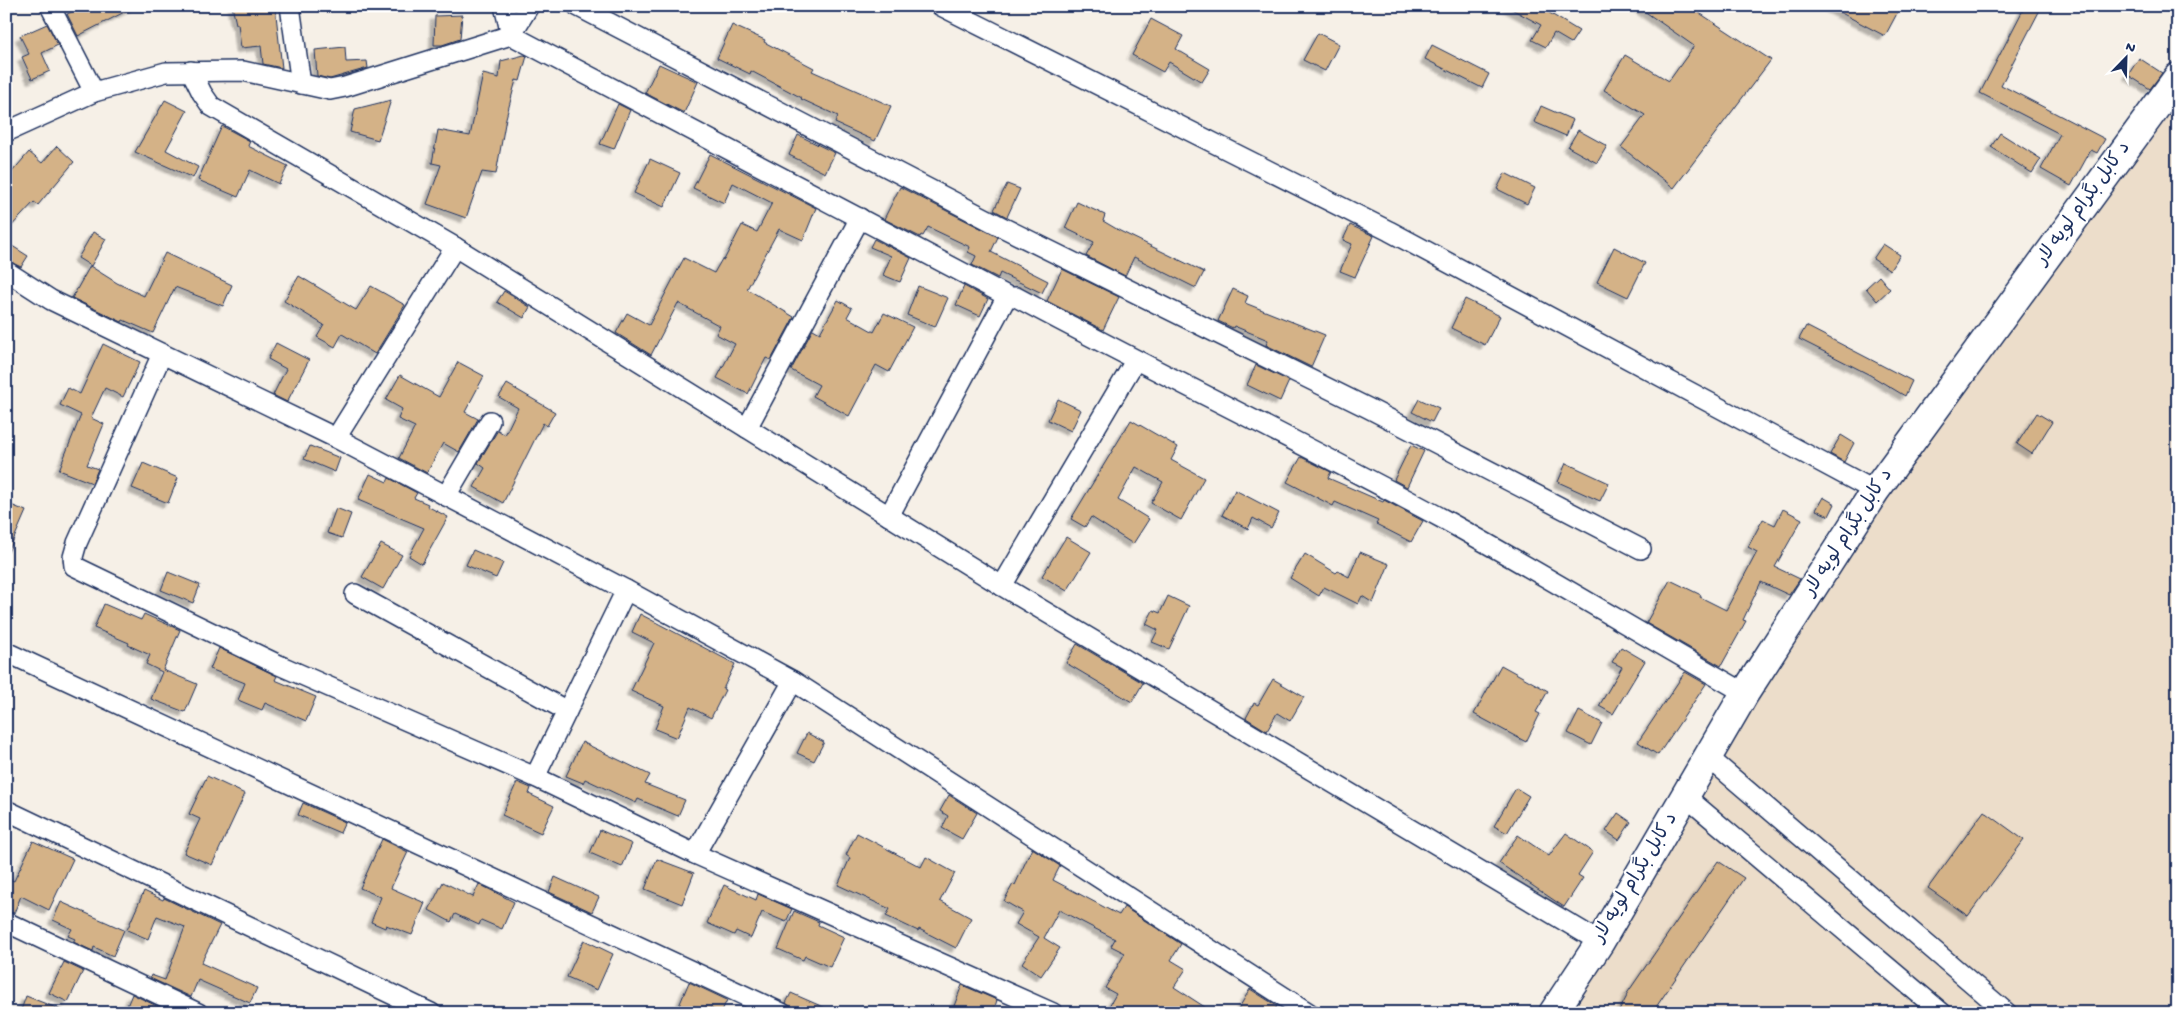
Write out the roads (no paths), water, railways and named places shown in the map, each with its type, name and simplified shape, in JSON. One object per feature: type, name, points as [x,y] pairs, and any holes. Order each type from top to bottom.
[{"type":"highway","name":"د کابل بگرام لویه لار","points":[[1553,1013],[1600,942],[1745,693],[1875,491],[2178,76]]},
{"type":"street","points":[[50,6],[94,92]]},
{"type":"street","points":[[290,6],[301,84]]},
{"type":"street","points":[[504,6],[511,35],[1010,297],[1016,297],[1135,361],[1274,430],[1446,521],[1745,693]]},
{"type":"street","points":[[6,132],[94,92],[166,72],[243,71],[330,90],[345,87],[511,35],[529,6]]},
{"type":"street","points":[[577,6],[1004,228],[1368,408],[1641,550]]},
{"type":"street","points":[[941,6],[1389,230],[1875,491]]},
{"type":"street","points":[[191,71],[211,106],[455,247],[1002,586],[1600,942]]},
{"type":"street","points":[[747,428],[860,218]]},
{"type":"street","points":[[336,438],[455,247]]},
{"type":"street","points":[[6,271],[51,300],[336,438],[626,590],[793,681],[1309,1013]]},
{"type":"street","points":[[889,516],[1000,309],[1010,297]]},
{"type":"street","points":[[162,354],[77,543],[73,557],[74,566],[279,665],[535,778],[695,854],[1053,1013]]},
{"type":"street","points":[[1002,586],[1135,361]]},
{"type":"street","points":[[446,496],[490,421]]},
{"type":"street","points":[[535,778],[626,590]]},
{"type":"street","points":[[355,594],[567,711]]},
{"type":"street","points":[[6,652],[782,1013]]},
{"type":"street","points":[[695,854],[793,681]]},
{"type":"street","points":[[1708,757],[2007,1013]]},
{"type":"street","points":[[1685,796],[1942,1013]]},
{"type":"street","points":[[6,810],[431,1013]]},
{"type":"street","points":[[6,922],[198,1013]]}]
